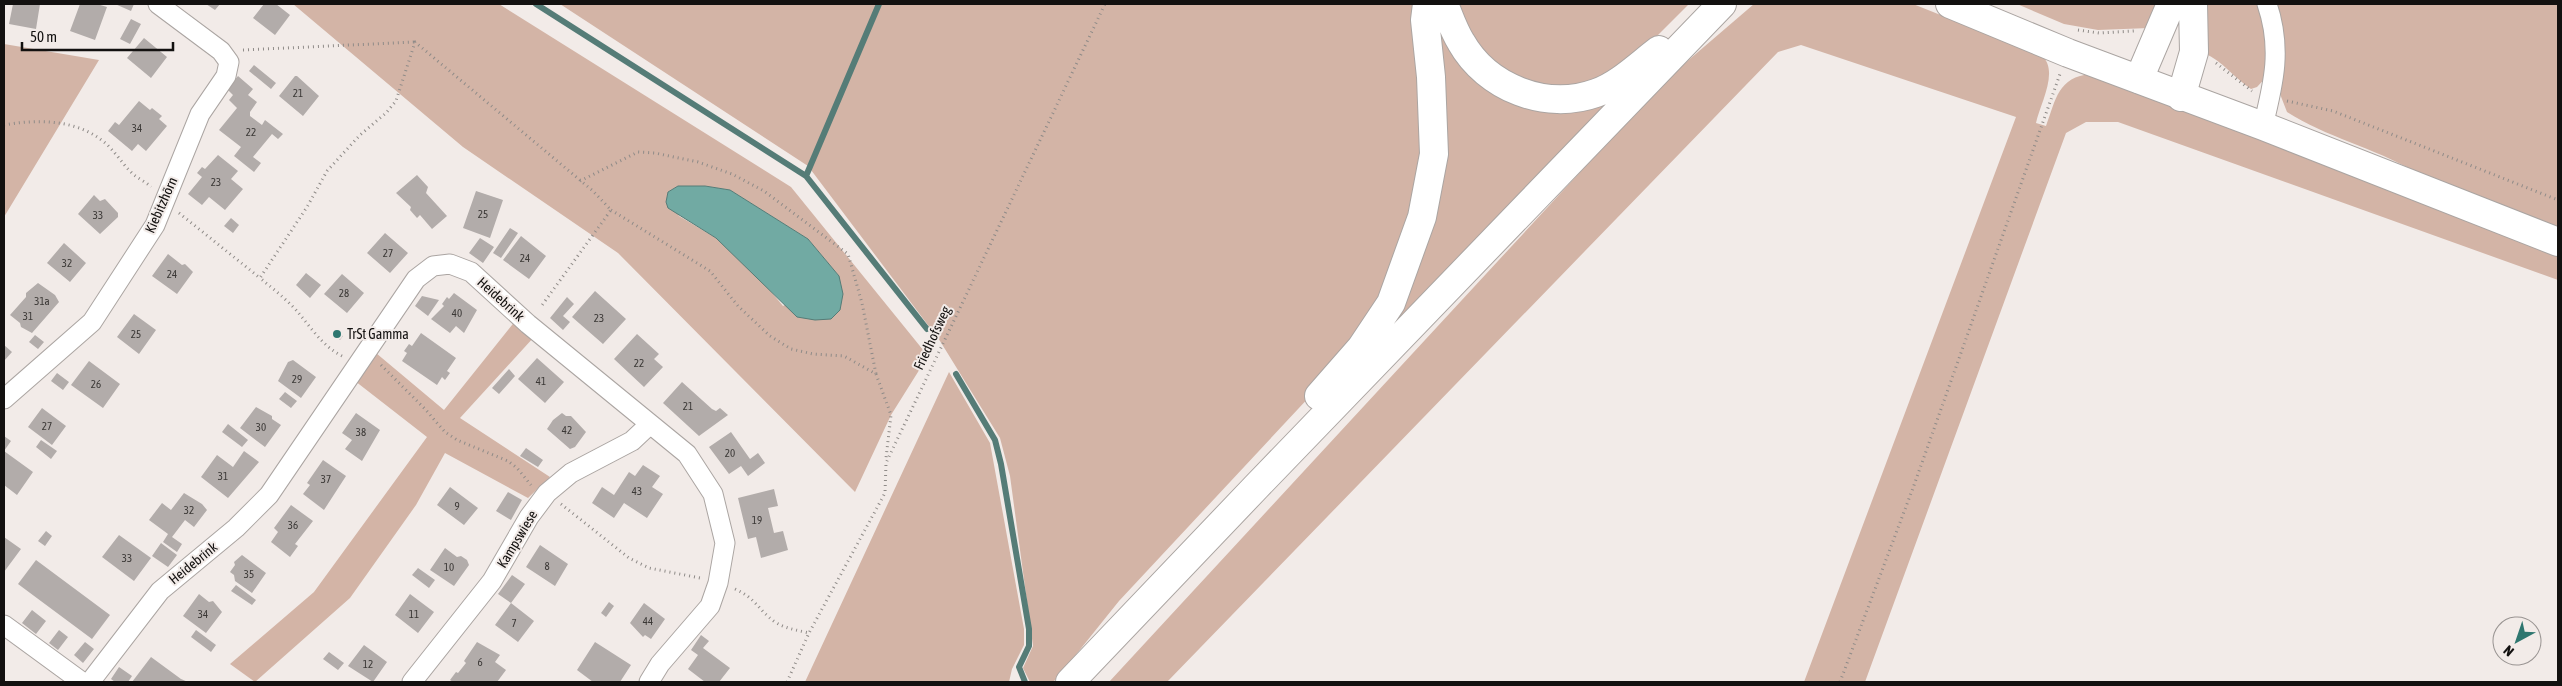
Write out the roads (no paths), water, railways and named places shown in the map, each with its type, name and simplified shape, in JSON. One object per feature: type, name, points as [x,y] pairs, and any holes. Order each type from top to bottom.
[{"type":"main road","points":[[1256,486],[1270,449],[1361,348],[1391,303],[1422,217],[1434,154],[1431,77],[1424,20],[1427,4]]},
{"type":"main road","points":[[1444,4],[1460,42],[1489,76],[1529,96],[1572,100],[1597,93],[1620,80],[1717,4]]},
{"type":"main road","points":[[1070,682],[1256,486],[1722,4]]},
{"type":"main road","points":[[1950,4],[2068,53],[2139,79],[2181,97],[2263,126],[2558,242]]},
{"type":"main road","points":[[2139,79],[2171,4]]},
{"type":"main road","points":[[2181,97],[2194,52],[2193,4]]},
{"type":"street","name":"Kiebitzhörn","points":[[4,399],[92,322],[154,226],[200,114],[226,76],[229,62],[221,51],[158,4]]},
{"type":"street","points":[[2263,126],[2275,72],[2277,44],[2267,4]]},
{"type":"street","name":"Heidebrink","points":[[90,682],[160,590],[236,528],[269,494],[416,279],[432,266],[450,264],[471,272],[528,324],[649,425],[687,454],[713,494],[725,543],[718,584],[710,606],[660,664],[649,682]]},
{"type":"street","name":"Kampswiese","points":[[412,682],[492,581],[529,518],[547,493],[571,473],[632,441],[649,425]]},
{"type":"street","points":[[4,625],[82,682]]},
{"type":"water","points":[[678,186],[705,186],[730,190],[808,239],[839,276],[843,294],[840,310],[831,319],[815,320],[797,317],[716,238],[668,208],[666,202],[668,192]]},
{"type":"waterway","points":[[536,4],[806,176],[927,329]]},
{"type":"waterway","points":[[806,176],[879,4]]},
{"type":"waterway","points":[[956,374],[995,440],[1001,464],[1029,629],[1029,646],[1019,667],[1025,682]]},
{"type":"place","name":"TrSt Gamma","points":[[337,334]]}]
